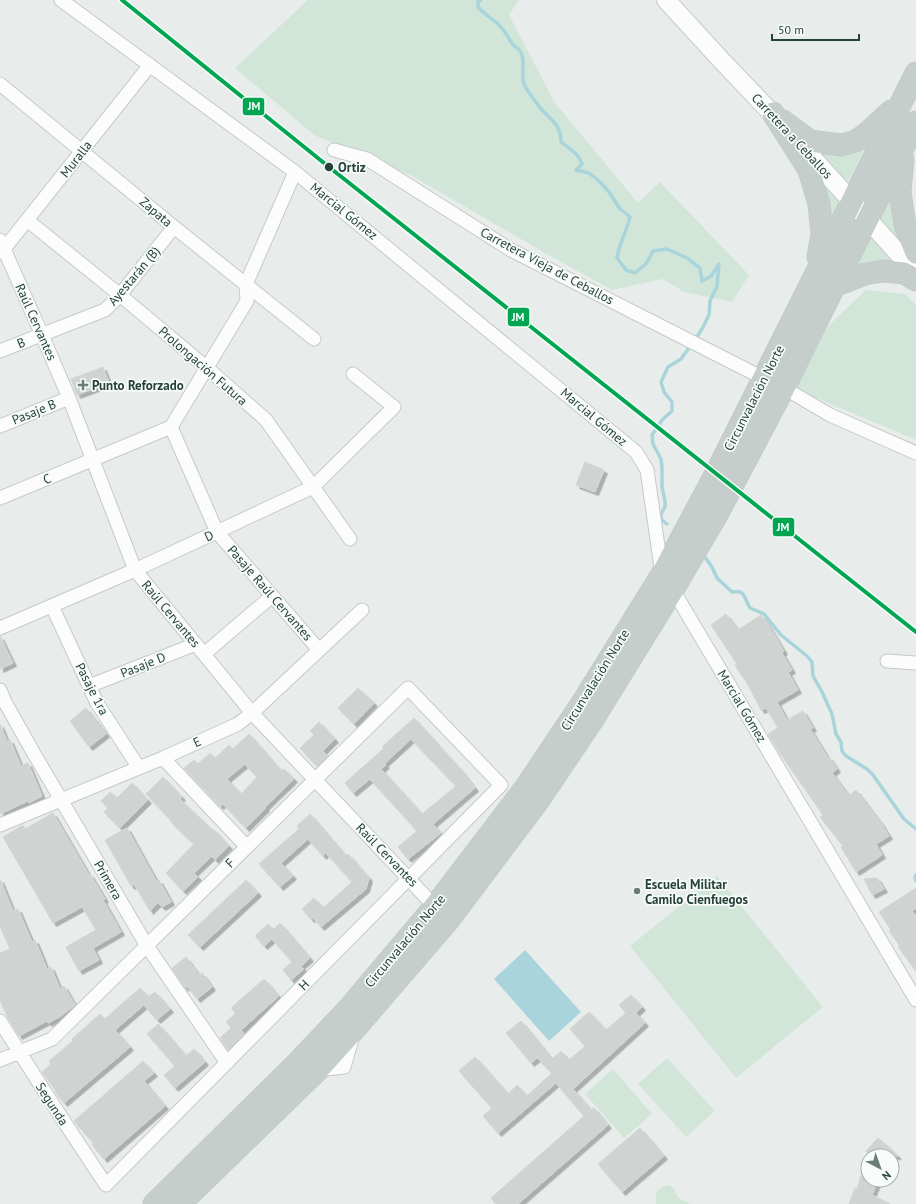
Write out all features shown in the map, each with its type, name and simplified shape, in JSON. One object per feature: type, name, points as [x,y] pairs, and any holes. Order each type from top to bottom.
[{"type":"highway","name":"Circunvalación Norte","points":[[668,582],[716,473],[916,73]]},
{"type":"highway","points":[[773,113],[810,141],[841,145],[856,141],[867,134],[901,103]]},
{"type":"highway","points":[[773,113],[809,170],[819,204],[822,234],[814,277]]},
{"type":"highway","name":"Circunvalación Norte","points":[[180,1204],[318,1070],[355,1029],[442,914],[580,706],[717,515],[784,388],[916,122]]},
{"type":"highway","points":[[904,148],[900,192],[905,225],[916,252]]},
{"type":"highway","points":[[834,286],[865,274],[883,271],[904,273],[916,280]]},
{"type":"highway","name":"Circunvalación Norte","points":[[154,1204],[297,1063],[442,914]]},
{"type":"main road","name":"Carretera a Ceballos","points":[[666,0],[722,61],[773,113],[916,272]]},
{"type":"street","name":"Marcial Gómez","points":[[61,0],[295,172],[636,452],[647,470],[668,582],[916,1000]]},
{"type":"street","name":"Muralla","points":[[1,247],[27,220],[150,65]]},
{"type":"street","name":"Zapata","points":[[3,90],[82,150],[174,227],[314,339]]},
{"type":"street","name":"Carretera Vieja de Ceballos","points":[[334,150],[367,159],[510,250],[763,378]]},
{"type":"street","points":[[171,427],[247,301],[246,284],[295,172]]},
{"type":"street","name":"Prolongación Futura","points":[[27,220],[120,294],[266,420],[350,539]]},
{"type":"street","name":"Ayestarán (B)","points":[[42,335],[105,310],[120,294],[174,227]]},
{"type":"street","name":"Raúl Cervantes","points":[[1,247],[42,335],[69,398],[135,570],[252,713],[442,914]]},
{"type":"street","name":"B","points":[[0,352],[42,335]]},
{"type":"street","name":"D","points":[[0,628],[135,570],[313,487],[394,407],[353,374]]},
{"type":"street","points":[[784,388],[830,415],[916,454]]},
{"type":"street","name":"Pasaje B","points":[[0,426],[69,398]]},
{"type":"street","name":"C","points":[[0,498],[171,427]]},
{"type":"street","name":"Pasaje Raúl Cervantes","points":[[171,427],[217,532],[319,650]]},
{"type":"street","name":"Pasaje D","points":[[89,686],[200,649],[272,596]]},
{"type":"street","name":"Pasaje 1ra","points":[[52,606],[98,703],[138,768]]},
{"type":"street","name":"E","points":[[0,825],[163,758],[238,724],[252,713],[362,610]]},
{"type":"street","points":[[887,661],[916,663]]},
{"type":"street","name":"F","points":[[26,1064],[408,688],[501,785]]},
{"type":"street","name":"Primera","points":[[0,690],[3,705],[62,800],[147,946],[227,1063]]},
{"type":"street","points":[[163,758],[247,847]]},
{"type":"street","name":"H","points":[[106,1185],[501,785]]},
{"type":"street","points":[[349,1008],[355,1029]]},
{"type":"street","name":"Segunda","points":[[0,1020],[61,1119],[106,1185]]},
{"type":"street","name":"F","points":[[0,1060],[52,1039]]},
{"type":"street","points":[[297,1063],[318,1070]]},
{"type":"green space","points":[[308,0],[519,0],[509,15],[555,103],[638,203],[660,182],[749,275],[732,302],[684,292],[663,279],[612,290],[412,176],[314,135],[235,68]]},
{"type":"green space","points":[[870,138],[848,181],[812,151]]},
{"type":"green space","points":[[821,178],[840,201],[830,226]]},
{"type":"green space","points":[[893,181],[891,211],[902,247],[876,215]]},
{"type":"green space","points":[[870,232],[893,260],[870,261],[850,267]]},
{"type":"green space","points":[[866,290],[905,294],[916,305],[916,440],[795,389],[828,326]]},
{"type":"green space","points":[[717,876],[823,1007],[736,1078],[630,946]]},
{"type":"green space","points":[[667,1058],[715,1111],[686,1137],[638,1084]]},
{"type":"green space","points":[[613,1069],[652,1114],[624,1138],[585,1094]]},
{"type":"green space","points":[[667,1185],[674,1188],[678,1198],[691,1204],[656,1204],[658,1190]]},
{"type":"water","points":[[525,950],[581,1012],[549,1041],[494,979]]},
{"type":"building","points":[[103,367],[109,383],[77,395],[71,379]]},
{"type":"building","points":[[585,462],[604,470],[595,492],[576,485]]},
{"type":"building","points":[[726,614],[738,630],[761,615],[767,623],[784,651],[782,653],[792,670],[788,672],[798,690],[777,702],[787,720],[803,711],[813,728],[810,729],[828,758],[829,757],[837,769],[832,773],[849,796],[856,790],[889,836],[876,844],[882,855],[856,872],[841,847],[843,846],[820,817],[823,815],[768,734],[778,728],[766,708],[761,710],[744,677],[743,678],[735,665],[737,664],[711,625]]},
{"type":"building","points":[[0,636],[13,663],[0,669]]},
{"type":"building","points":[[358,688],[374,703],[354,724],[338,708]]},
{"type":"building","points":[[86,708],[106,734],[89,747],[70,721]]},
{"type":"building","points":[[414,718],[475,788],[433,824],[441,833],[408,859],[398,847],[417,831],[370,779],[353,793],[345,783],[384,748],[382,747]],"holes":[[[411,739],[456,786],[422,814],[381,769],[386,765],[384,764]]]},
{"type":"building","points":[[319,722],[335,739],[323,751],[328,756],[317,766],[300,748],[314,735],[310,731]]},
{"type":"building","points":[[0,724],[7,741],[10,740],[21,766],[28,763],[42,796],[29,803],[28,801],[0,814]]},
{"type":"building","points":[[249,734],[281,771],[284,769],[294,779],[246,828],[223,804],[220,806],[184,768],[194,760],[198,764],[210,753],[215,758],[229,745],[233,749]],"holes":[[[245,764],[257,777],[241,794],[227,779]]]},
{"type":"building","points":[[163,777],[182,797],[180,799],[229,846],[215,860],[212,856],[194,873],[198,877],[183,891],[166,873],[194,844],[170,821],[171,820],[146,794]]},
{"type":"building","points":[[132,783],[148,800],[120,828],[104,812],[108,808],[101,801],[110,792],[117,798]]},
{"type":"building","points":[[53,813],[89,875],[90,874],[105,899],[103,900],[121,932],[93,948],[99,960],[79,971],[66,947],[96,930],[82,907],[53,923],[3,837],[23,825],[25,829]]},
{"type":"building","points":[[310,814],[346,856],[348,854],[369,878],[366,889],[321,927],[302,909],[314,898],[323,908],[352,882],[326,853],[323,856],[308,839],[281,863],[293,876],[280,887],[259,864],[299,829],[297,826]]},
{"type":"building","points":[[127,828],[157,882],[159,880],[171,902],[162,907],[158,903],[150,911],[134,884],[131,886],[105,840]]},
{"type":"building","points":[[877,878],[884,889],[872,895],[864,879]]},
{"type":"building","points":[[0,879],[13,911],[18,909],[32,942],[35,940],[47,969],[51,967],[60,989],[64,986],[75,1005],[61,1016],[48,1023],[47,1021],[19,1036],[7,1016],[0,1000],[0,953],[10,949],[0,926]]},
{"type":"building","points":[[246,880],[258,893],[200,947],[188,935]]},
{"type":"building","points":[[916,888],[916,908],[912,911],[916,916],[916,971],[898,947],[900,946],[889,931],[891,930],[879,912]]},
{"type":"building","points":[[280,923],[310,958],[301,966],[304,969],[291,980],[283,970],[292,962],[272,939],[264,946],[255,936],[268,924],[273,930]]},
{"type":"building","points":[[186,957],[199,975],[202,973],[212,987],[197,999],[187,986],[185,988],[172,968]]},
{"type":"building","points":[[264,979],[279,996],[241,1030],[244,1034],[228,1050],[220,1038],[231,1028],[226,1022],[236,1013],[231,1008]]},
{"type":"building","points":[[140,988],[148,997],[155,992],[170,1009],[157,1020],[144,1005],[115,1030],[130,1047],[64,1103],[42,1072],[51,1064],[49,1061],[73,1041],[72,1039],[100,1014],[105,1019]]},
{"type":"building","points":[[631,995],[642,1007],[636,1013],[645,1023],[573,1089],[591,1110],[594,1108],[608,1125],[518,1204],[496,1204],[491,1198],[584,1116],[556,1083],[498,1133],[483,1116],[492,1108],[459,1071],[475,1057],[508,1094],[517,1085],[527,1096],[552,1073],[537,1058],[531,1063],[506,1033],[521,1021],[552,1059],[561,1051],[569,1060],[585,1046],[570,1029],[589,1012],[606,1030],[626,1013],[619,1005]]},
{"type":"building","points":[[158,1024],[186,1056],[194,1049],[205,1062],[175,1088],[164,1075],[175,1066],[147,1034]]},
{"type":"building","points":[[143,1061],[154,1073],[144,1081],[165,1106],[104,1159],[92,1145],[94,1144],[74,1121]]},
{"type":"building","points":[[640,1128],[664,1156],[622,1192],[598,1164]]},
{"type":"building","points":[[878,1138],[890,1148],[869,1148]]},
{"type":"building","points":[[860,1179],[860,1188],[875,1188],[872,1195],[890,1204],[849,1204],[855,1188],[857,1189]]},
{"type":"waterway","points":[[481,0],[478,2],[478,7],[499,25],[513,45],[520,51],[523,59],[523,82],[541,109],[557,127],[561,136],[561,142],[576,154],[580,160],[582,164],[576,170],[589,173],[599,181],[609,192],[620,209],[630,217],[619,247],[617,258],[626,270],[635,273],[646,264],[653,251],[667,249],[687,258],[700,268],[702,281],[711,276],[719,264],[717,286],[710,301],[709,315],[695,340]]},
{"type":"waterway","points":[[667,524],[661,519],[661,514],[665,507],[662,487],[662,467],[661,459],[653,444],[652,435],[662,420],[672,411],[672,402],[664,392],[661,382],[668,367],[681,359],[691,345]]},
{"type":"waterway","points":[[704,556],[712,567],[717,578],[732,592],[737,591],[742,593],[750,608],[764,614],[781,635],[807,656],[812,662],[813,676],[832,714],[836,734],[841,742],[842,751],[846,756],[867,769],[873,775],[904,819],[916,829]]},
{"type":"waterway","points":[[916,875],[916,881]]},
{"type":"transit line","name":"JM","points":[[122,0],[329,167],[916,632]]},
{"type":"place","name":"Ortiz","points":[[329,167]]},
{"type":"place","name":"Punto Reforzado","points":[[83,385]]},
{"type":"place","name":"Escuela Militar Camilo Cienfuegos","points":[[637,891]]}]
